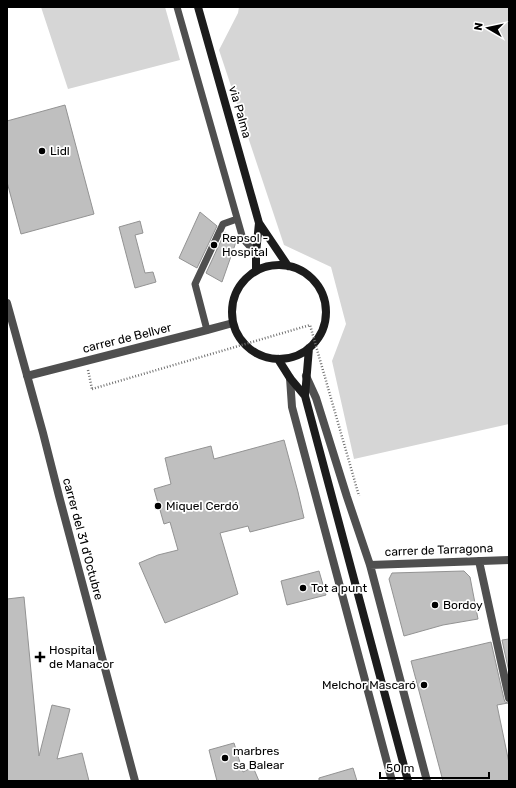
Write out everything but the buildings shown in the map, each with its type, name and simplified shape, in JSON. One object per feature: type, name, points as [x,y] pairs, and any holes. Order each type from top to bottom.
[{"type":"main road","name":"via Palma","points":[[198,7],[259,223]]},
{"type":"main road","points":[[256,271],[259,223]]},
{"type":"main road","points":[[259,223],[288,266]]},
{"type":"main road","points":[[275,265],[288,266],[301,271],[313,280],[323,296],[326,313],[322,328],[316,340],[309,348],[294,356],[278,359],[263,356],[254,352],[240,339],[233,323],[232,304],[238,290],[246,278],[256,271],[275,265]]},
{"type":"main road","points":[[309,348],[305,396],[408,781]]},
{"type":"main road","points":[[278,359],[290,378],[305,396]]},
{"type":"street","name":"carrer del 31 d'Octubre","points":[[7,303],[135,781]]},
{"type":"street","name":"carrer de Bellver","points":[[27,376],[233,323]]},
{"type":"street","points":[[306,376],[316,398],[370,565],[427,781]]},
{"type":"street","points":[[290,378],[292,407],[392,781]]},
{"type":"street","name":"carrer de Tarragona","points":[[370,565],[509,560]]},
{"type":"street","points":[[479,561],[509,698]]},
{"type":"lane","points":[[177,7],[243,239],[256,253]]},
{"type":"lane","points":[[207,330],[195,284],[222,224],[237,219]]},
{"type":"path","points":[[86,361],[92,389],[310,325],[359,496]]},
{"type":"shaded area","points":[[41,7],[165,7],[180,60],[68,89]]},
{"type":"shaded area","points":[[239,7],[509,7],[509,424],[354,459],[332,361],[346,324],[331,267],[284,245],[219,50],[238,13]]},
{"type":"place","name":"Lidl","points":[[42,151]]},
{"type":"place","name":"Repsol - Hospital","points":[[214,245]]},
{"type":"place","name":"Miquel Cerdó","points":[[158,506]]},
{"type":"place","name":"Tot a punt","points":[[303,588]]},
{"type":"place","name":"Bordoy","points":[[435,605]]},
{"type":"place","name":"Hospital de Manacor","points":[[40,657]]},
{"type":"place","name":"Melchor Mascaró","points":[[424,685]]},
{"type":"place","name":"marbres sa Balear","points":[[225,758]]}]
